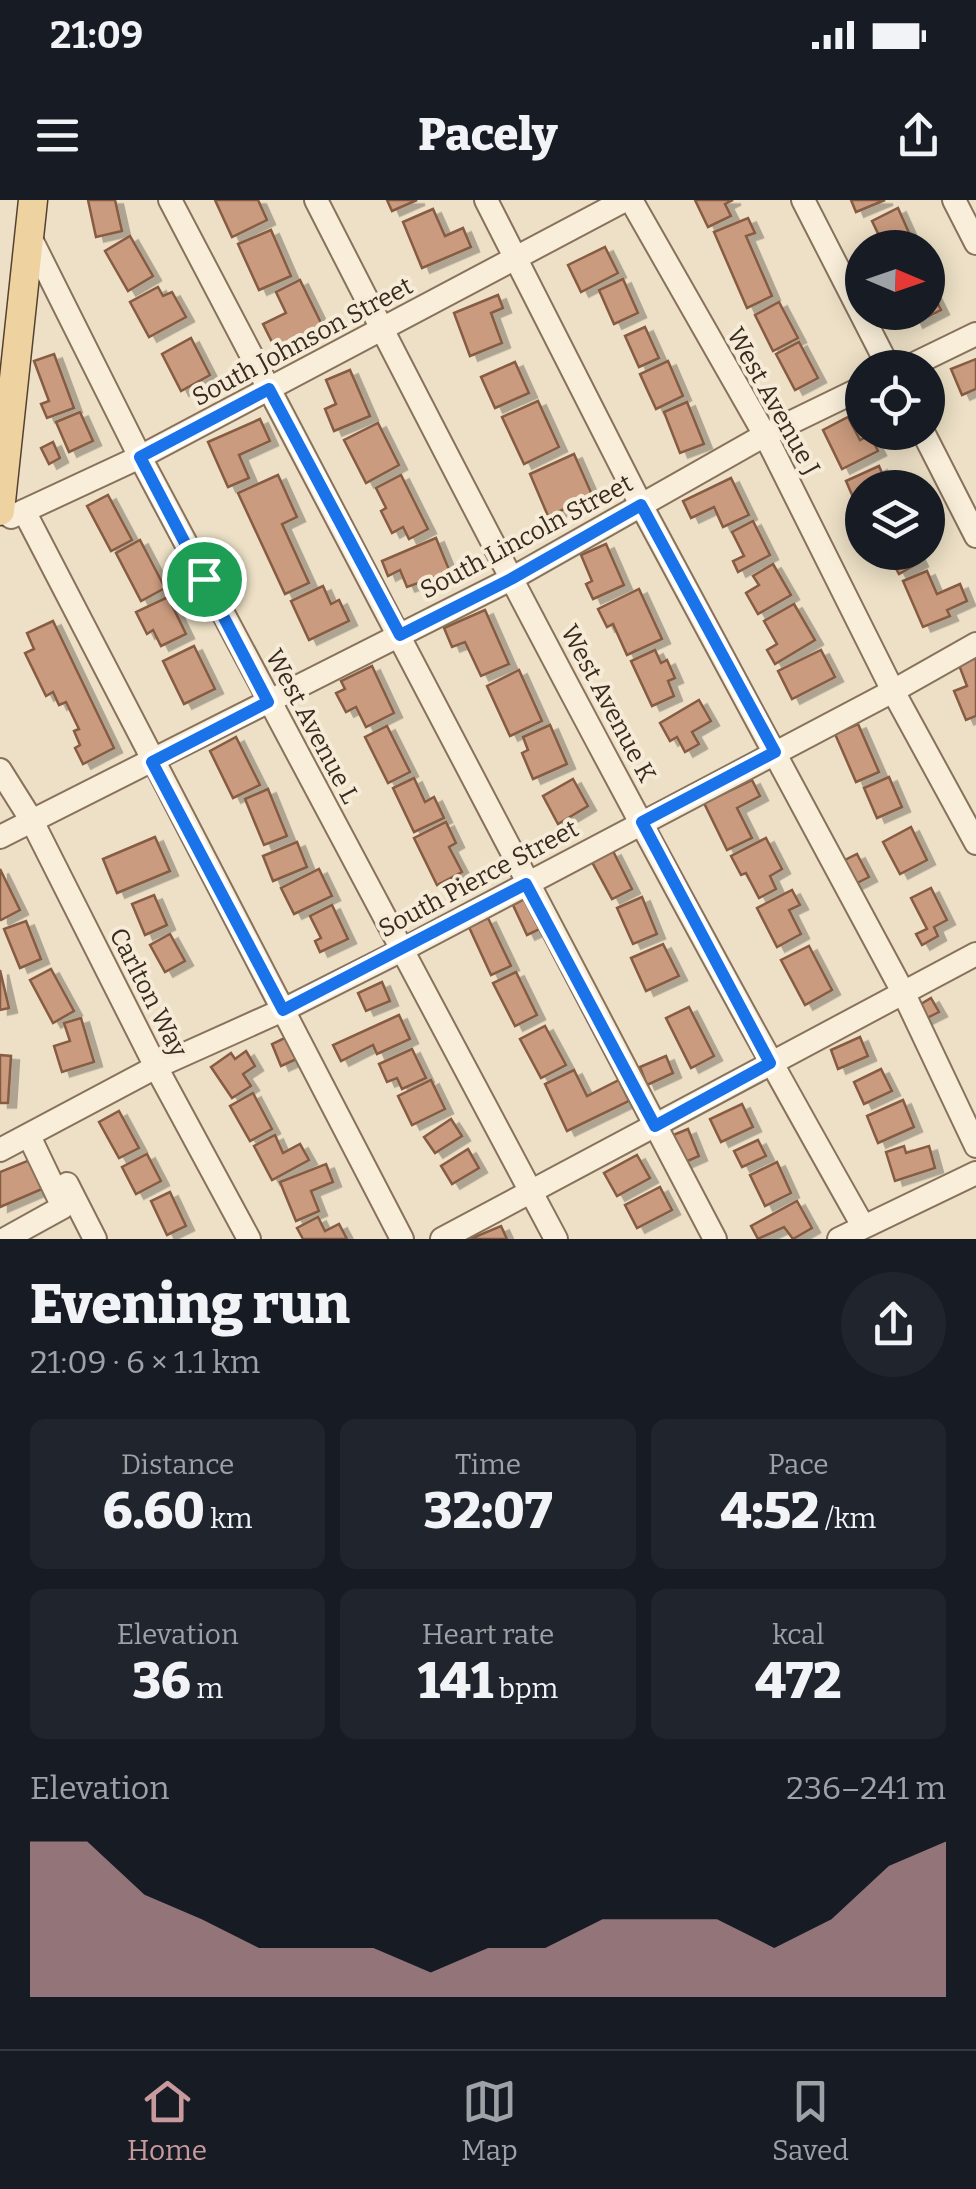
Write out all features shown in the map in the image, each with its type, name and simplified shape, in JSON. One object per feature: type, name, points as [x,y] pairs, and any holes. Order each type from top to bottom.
[{"type":"main road","points":[[12,511],[8,337],[33,200]]},
{"type":"street","points":[[170,200],[715,1239]]},
{"type":"street","name":"West Avenue K","points":[[316,200],[511,579],[770,1063],[863,1226]]},
{"type":"street","points":[[486,200],[641,505],[904,992],[976,1146]]},
{"type":"street","name":"South Johnson Street","points":[[0,522],[12,511],[140,457],[628,200]]},
{"type":"street","name":"West Avenue J","points":[[628,200],[765,436],[976,843]]},
{"type":"street","points":[[803,200],[880,350]]},
{"type":"street","points":[[954,200],[976,243]]},
{"type":"street","name":"West Avenue L","points":[[29,235],[268,702],[556,1239]]},
{"type":"street","points":[[943,350],[976,334]]},
{"type":"street","name":"South Lincoln Street","points":[[0,837],[511,579],[765,436],[845,396]]},
{"type":"street","points":[[932,450],[976,536]]},
{"type":"street","points":[[12,511],[152,762],[402,1239]]},
{"type":"street","name":"South Pierce Street","points":[[0,1150],[156,1067],[283,1010],[400,951],[976,644]]},
{"type":"street","name":"Carlton Way","points":[[0,770],[32,821],[156,1067],[249,1239]]},
{"type":"street","points":[[442,1239],[976,954]]},
{"type":"street","points":[[5,1239],[64,1207],[34,1133]]},
{"type":"street","points":[[34,1133],[95,1239]]},
{"type":"street","points":[[839,1239],[976,1173]]},
{"type":"building","points":[[88,200],[115,200],[122,231],[96,237]]},
{"type":"building","points":[[215,200],[258,200],[267,220],[232,237]]},
{"type":"building","points":[[387,200],[417,200],[392,211]]},
{"type":"building","points":[[695,200],[733,200],[725,204],[731,216],[708,227]]},
{"type":"building","points":[[851,200],[885,200],[856,212]]},
{"type":"building","points":[[898,208],[908,230],[876,230],[872,221]]},
{"type":"building","points":[[433,209],[445,236],[463,228],[471,247],[422,268],[403,222]]},
{"type":"building","points":[[748,218],[755,233],[746,236],[772,296],[747,308],[714,232]]},
{"type":"building","points":[[271,230],[291,276],[259,290],[238,244]]},
{"type":"building","points":[[130,236],[153,276],[128,291],[105,251]]},
{"type":"building","points":[[605,247],[618,273],[581,292],[568,265]]},
{"type":"building","points":[[623,279],[638,313],[614,324],[599,290]]},
{"type":"building","points":[[300,280],[322,325],[275,348],[263,324],[286,313],[276,292]]},
{"type":"building","points":[[158,287],[163,296],[172,292],[186,317],[149,337],[130,302]]},
{"type":"building","points":[[498,295],[503,308],[491,313],[502,343],[470,356],[454,313]]},
{"type":"building","points":[[779,302],[798,338],[773,351],[755,315]]},
{"type":"building","points":[[645,327],[659,358],[639,367],[625,336]]},
{"type":"building","points":[[191,338],[210,375],[181,391],[162,354]]},
{"type":"building","points":[[799,342],[818,378],[795,390],[776,354]]},
{"type":"building","points":[[54,354],[74,408],[47,418],[41,404],[49,401],[34,361]]},
{"type":"building","points":[[976,359],[976,389],[962,395],[951,369]]},
{"type":"building","points":[[668,361],[683,396],[656,409],[640,374]]},
{"type":"building","points":[[515,362],[529,393],[495,408],[481,377]]},
{"type":"building","points":[[350,370],[370,416],[334,431],[325,409],[336,404],[326,380]]},
{"type":"building","points":[[538,401],[559,447],[524,464],[502,417]]},
{"type":"building","points":[[687,402],[704,444],[680,453],[664,412]]},
{"type":"building","points":[[80,412],[93,441],[69,452],[56,422]]},
{"type":"building","points":[[260,419],[270,441],[239,455],[249,478],[228,487],[208,442]]},
{"type":"building","points":[[845,419],[845,450],[878,451],[842,469],[823,430]]},
{"type":"building","points":[[378,423],[399,465],[366,483],[344,440]]},
{"type":"building","points":[[53,442],[60,458],[49,464],[41,448]]},
{"type":"building","points":[[574,454],[593,497],[548,516],[530,474]]},
{"type":"building","points":[[278,475],[297,517],[282,524],[309,583],[285,594],[238,493]]},
{"type":"building","points":[[401,475],[428,529],[409,539],[403,527],[392,533],[376,488]]},
{"type":"building","points":[[731,478],[749,515],[723,527],[714,507],[691,518],[683,501]]},
{"type":"building","points":[[108,495],[132,540],[111,551],[87,506]]},
{"type":"building","points":[[753,521],[770,555],[738,572],[733,561],[744,556],[732,532]]},
{"type":"building","points":[[436,538],[450,572],[407,587],[400,570],[388,576],[382,561]]},
{"type":"building","points":[[140,540],[165,588],[141,601],[116,553]]},
{"type":"building","points":[[606,544],[624,585],[593,599],[586,584],[592,581],[581,555]]},
{"type":"building","points":[[773,564],[791,595],[758,614],[746,593],[759,585],[753,576]]},
{"type":"building","points":[[927,571],[937,594],[960,584],[967,601],[947,610],[950,616],[923,627],[903,581]]},
{"type":"building","points":[[323,586],[331,604],[339,600],[349,621],[309,640],[291,601]]},
{"type":"building","points":[[639,589],[662,639],[627,655],[613,624],[607,627],[598,609]]},
{"type":"building","points":[[168,597],[186,634],[161,646],[153,630],[147,634],[136,612]]},
{"type":"building","points":[[794,604],[815,640],[775,664],[767,650],[777,644],[764,621]]},
{"type":"building","points":[[485,610],[509,664],[481,676],[465,642],[452,647],[444,628]]},
{"type":"building","points":[[53,621],[114,748],[83,764],[75,748],[80,745],[74,731],[79,729],[66,702],[59,705],[53,692],[46,696],[25,653],[34,649],[27,633]]},
{"type":"building","points":[[194,646],[215,689],[184,704],[163,661]]},
{"type":"building","points":[[655,650],[661,663],[667,660],[675,678],[668,681],[674,696],[652,706],[631,661]]},
{"type":"building","points":[[821,650],[835,677],[792,699],[778,671]]},
{"type":"building","points":[[976,658],[976,716],[966,720],[954,691],[967,686],[959,665]]},
{"type":"building","points":[[372,666],[394,713],[366,727],[356,707],[346,712],[336,693],[345,689],[341,681]]},
{"type":"building","points":[[519,670],[542,721],[510,736],[487,686]]},
{"type":"building","points":[[699,700],[711,721],[692,732],[699,744],[685,752],[677,737],[670,741],[660,723]]},
{"type":"building","points":[[858,724],[879,772],[856,782],[835,734]]},
{"type":"building","points":[[550,725],[567,764],[533,779],[522,753],[528,750],[523,737]]},
{"type":"building","points":[[387,726],[410,772],[388,783],[365,737]]},
{"type":"building","points":[[236,737],[260,785],[233,798],[210,751]]},
{"type":"building","points":[[889,777],[902,807],[877,818],[864,788]]},
{"type":"building","points":[[414,778],[425,802],[434,797],[444,818],[414,832],[393,788]]},
{"type":"building","points":[[573,779],[588,806],[558,824],[543,796]]},
{"type":"building","points":[[752,780],[760,796],[737,808],[752,838],[727,850],[704,803]]},
{"type":"building","points":[[268,789],[287,836],[264,845],[245,799]]},
{"type":"building","points":[[446,822],[456,843],[449,847],[462,872],[437,885],[414,838]]},
{"type":"building","points":[[911,827],[927,860],[900,874],[883,842]]},
{"type":"building","points":[[155,837],[170,871],[117,893],[103,859]]},
{"type":"building","points":[[766,838],[782,869],[770,876],[776,889],[759,898],[746,873],[741,875],[731,856]]},
{"type":"building","points":[[297,842],[307,867],[273,881],[263,856]]},
{"type":"building","points":[[613,851],[632,889],[612,899],[592,862]]},
{"type":"building","points":[[857,854],[869,877],[851,886],[839,863]]},
{"type":"building","points":[[0,869],[20,910],[1,920],[0,919]]},
{"type":"building","points":[[319,869],[332,896],[294,914],[281,888]]},
{"type":"building","points":[[931,888],[947,920],[934,927],[938,936],[922,945],[916,934],[927,929],[911,898]]},
{"type":"building","points":[[792,890],[800,905],[789,910],[801,934],[777,947],[757,908]]},
{"type":"building","points":[[154,895],[167,925],[145,935],[132,904]]},
{"type":"building","points":[[529,897],[544,927],[527,935],[513,905]]},
{"type":"building","points":[[642,897],[657,934],[633,944],[617,908]]},
{"type":"building","points":[[332,905],[348,939],[320,952],[315,941],[321,938],[310,916]]},
{"type":"building","points":[[488,918],[511,966],[491,975],[469,927]]},
{"type":"building","points":[[26,921],[41,959],[20,968],[4,929]]},
{"type":"building","points":[[170,934],[185,961],[165,972],[150,945]]},
{"type":"building","points":[[663,944],[679,976],[646,991],[631,958]]},
{"type":"building","points":[[809,946],[832,990],[805,1005],[781,960]]},
{"type":"building","points":[[51,969],[74,1011],[53,1023],[30,980]]},
{"type":"building","points":[[0,970],[9,1008],[0,1010]]},
{"type":"building","points":[[516,972],[537,1015],[515,1026],[493,983]]},
{"type":"building","points":[[382,982],[390,1001],[366,1011],[358,993]]},
{"type":"building","points":[[931,998],[939,1012],[923,1020],[916,1007]]},
{"type":"building","points":[[689,1007],[714,1056],[691,1068],[666,1018]]},
{"type":"building","points":[[399,1015],[410,1039],[377,1054],[373,1045],[341,1061],[333,1045]]},
{"type":"building","points":[[81,1018],[94,1062],[62,1072],[54,1046],[70,1041],[64,1023]]},
{"type":"building","points":[[545,1026],[566,1065],[541,1078],[520,1039]]},
{"type":"building","points":[[291,1035],[301,1057],[281,1066],[272,1044]]},
{"type":"building","points":[[860,1037],[868,1056],[838,1069],[831,1050]]},
{"type":"building","points":[[412,1049],[426,1078],[402,1089],[397,1078],[387,1082],[379,1064]]},
{"type":"building","points":[[246,1051],[255,1066],[243,1074],[251,1086],[232,1098],[211,1067],[231,1053],[235,1059]]},
{"type":"building","points":[[0,1055],[11,1056],[8,1103],[0,1103]]},
{"type":"building","points":[[666,1056],[673,1073],[647,1085],[640,1067]]},
{"type":"building","points":[[881,1069],[892,1091],[864,1104],[854,1082]]},
{"type":"building","points":[[574,1070],[587,1096],[619,1080],[629,1101],[567,1131],[545,1084]]},
{"type":"building","points":[[431,1080],[445,1109],[412,1125],[398,1096]]},
{"type":"building","points":[[253,1093],[272,1129],[250,1141],[230,1106]]},
{"type":"building","points":[[903,1100],[914,1127],[878,1143],[867,1116]]},
{"type":"building","points":[[742,1104],[753,1127],[721,1142],[710,1119]]},
{"type":"building","points":[[119,1111],[139,1148],[119,1158],[99,1122]]},
{"type":"building","points":[[451,1119],[462,1136],[435,1153],[424,1137]]},
{"type":"building","points":[[688,1129],[699,1156],[683,1163],[671,1136]]},
{"type":"building","points":[[275,1135],[283,1153],[300,1144],[309,1160],[272,1180],[254,1146]]},
{"type":"building","points":[[758,1140],[766,1156],[742,1167],[734,1151]]},
{"type":"building","points":[[904,1146],[906,1153],[929,1146],[935,1168],[895,1181],[886,1152]]},
{"type":"building","points":[[468,1149],[479,1168],[452,1184],[441,1166]]},
{"type":"building","points":[[147,1154],[161,1181],[136,1194],[122,1167]]},
{"type":"building","points":[[637,1155],[650,1178],[617,1196],[604,1173]]},
{"type":"building","points":[[37,1157],[49,1186],[0,1207],[0,1172]]},
{"type":"building","points":[[777,1162],[791,1193],[765,1206],[750,1175]]},
{"type":"building","points":[[326,1164],[333,1182],[311,1191],[319,1211],[296,1221],[280,1182]]},
{"type":"building","points":[[660,1187],[672,1210],[637,1228],[625,1205]]},
{"type":"building","points":[[170,1192],[186,1226],[167,1235],[151,1201]]},
{"type":"building","points":[[797,1201],[812,1228],[793,1239],[784,1227],[758,1239],[751,1226]]},
{"type":"building","points":[[318,1217],[325,1231],[339,1224],[347,1239],[303,1239],[297,1228]]},
{"type":"building","points":[[501,1226],[507,1239],[470,1239]]},
{"type":"route","points":[[269,389],[400,635],[511,579],[641,505],[775,752],[642,822],[770,1063],[655,1126],[526,884],[283,1010],[152,762],[268,702],[204,579],[140,457],[269,389]]}]
